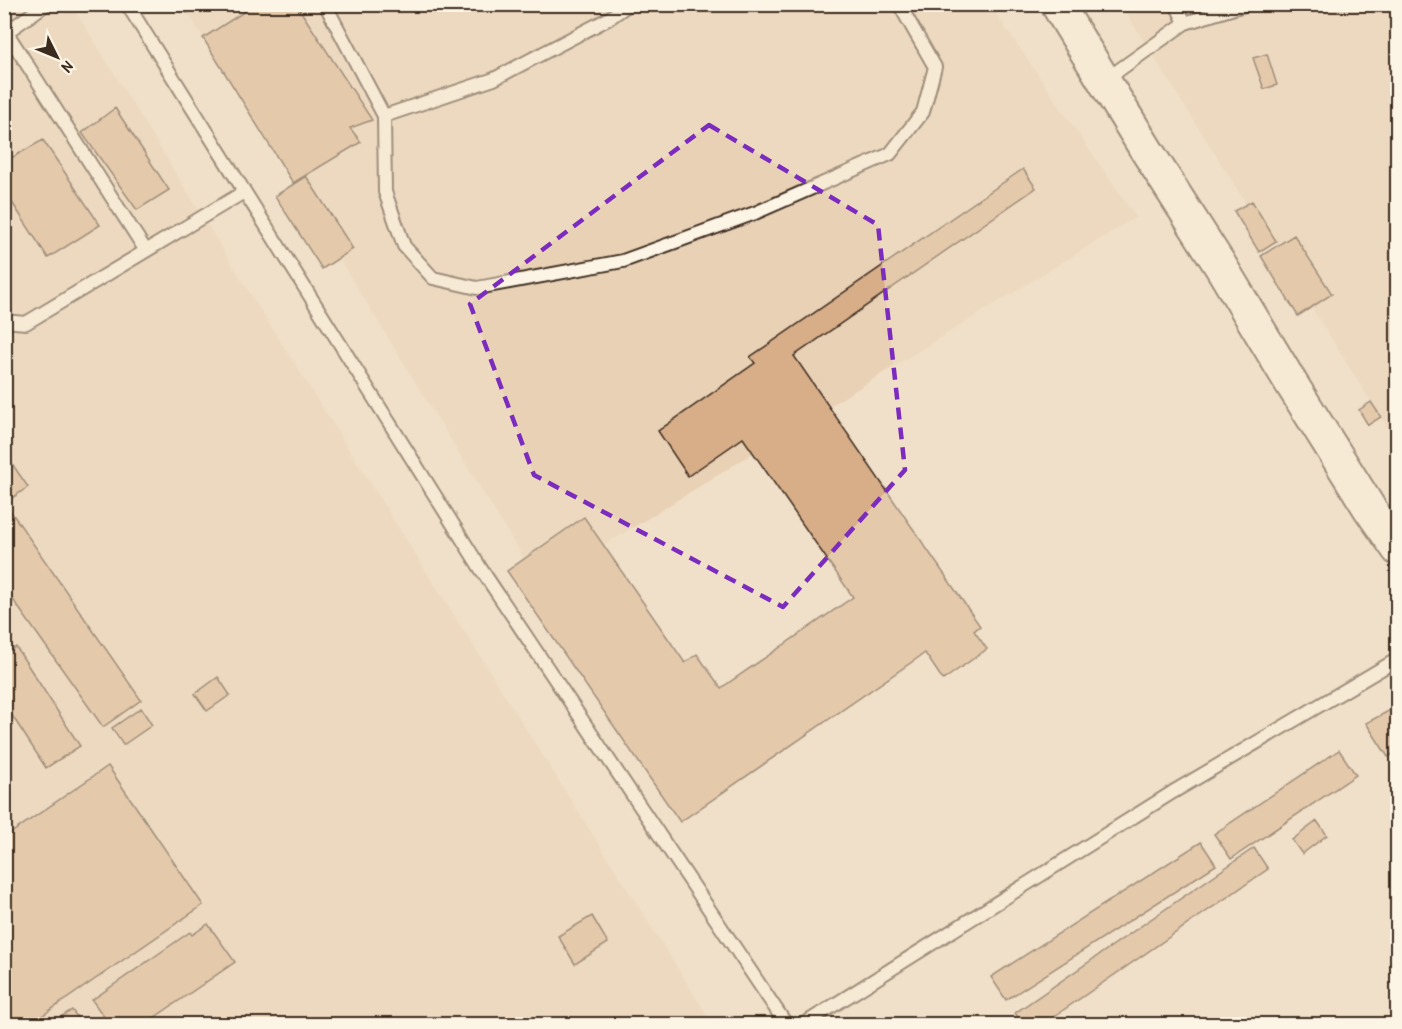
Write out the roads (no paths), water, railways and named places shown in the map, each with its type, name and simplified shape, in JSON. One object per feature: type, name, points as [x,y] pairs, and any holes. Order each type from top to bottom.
[{"type":"street","points":[[1057,4],[1297,393],[1398,549]]},
{"type":"lane","points":[[46,4],[6,33],[146,251]]},
{"type":"lane","points":[[127,4],[481,569],[786,1024]]},
{"type":"lane","points":[[325,4],[384,116],[385,192],[404,246],[433,278],[477,288],[623,261],[755,213],[890,154],[923,112],[935,68],[899,4]]},
{"type":"lane","points":[[384,116],[494,79],[608,19],[629,4]]},
{"type":"lane","points":[[1176,4],[1185,23]]},
{"type":"lane","points":[[1104,80],[1185,23],[1247,4]]},
{"type":"lane","points":[[4,321],[26,323],[244,192]]},
{"type":"lane","points":[[804,1024],[1173,792],[1398,659]]}]
